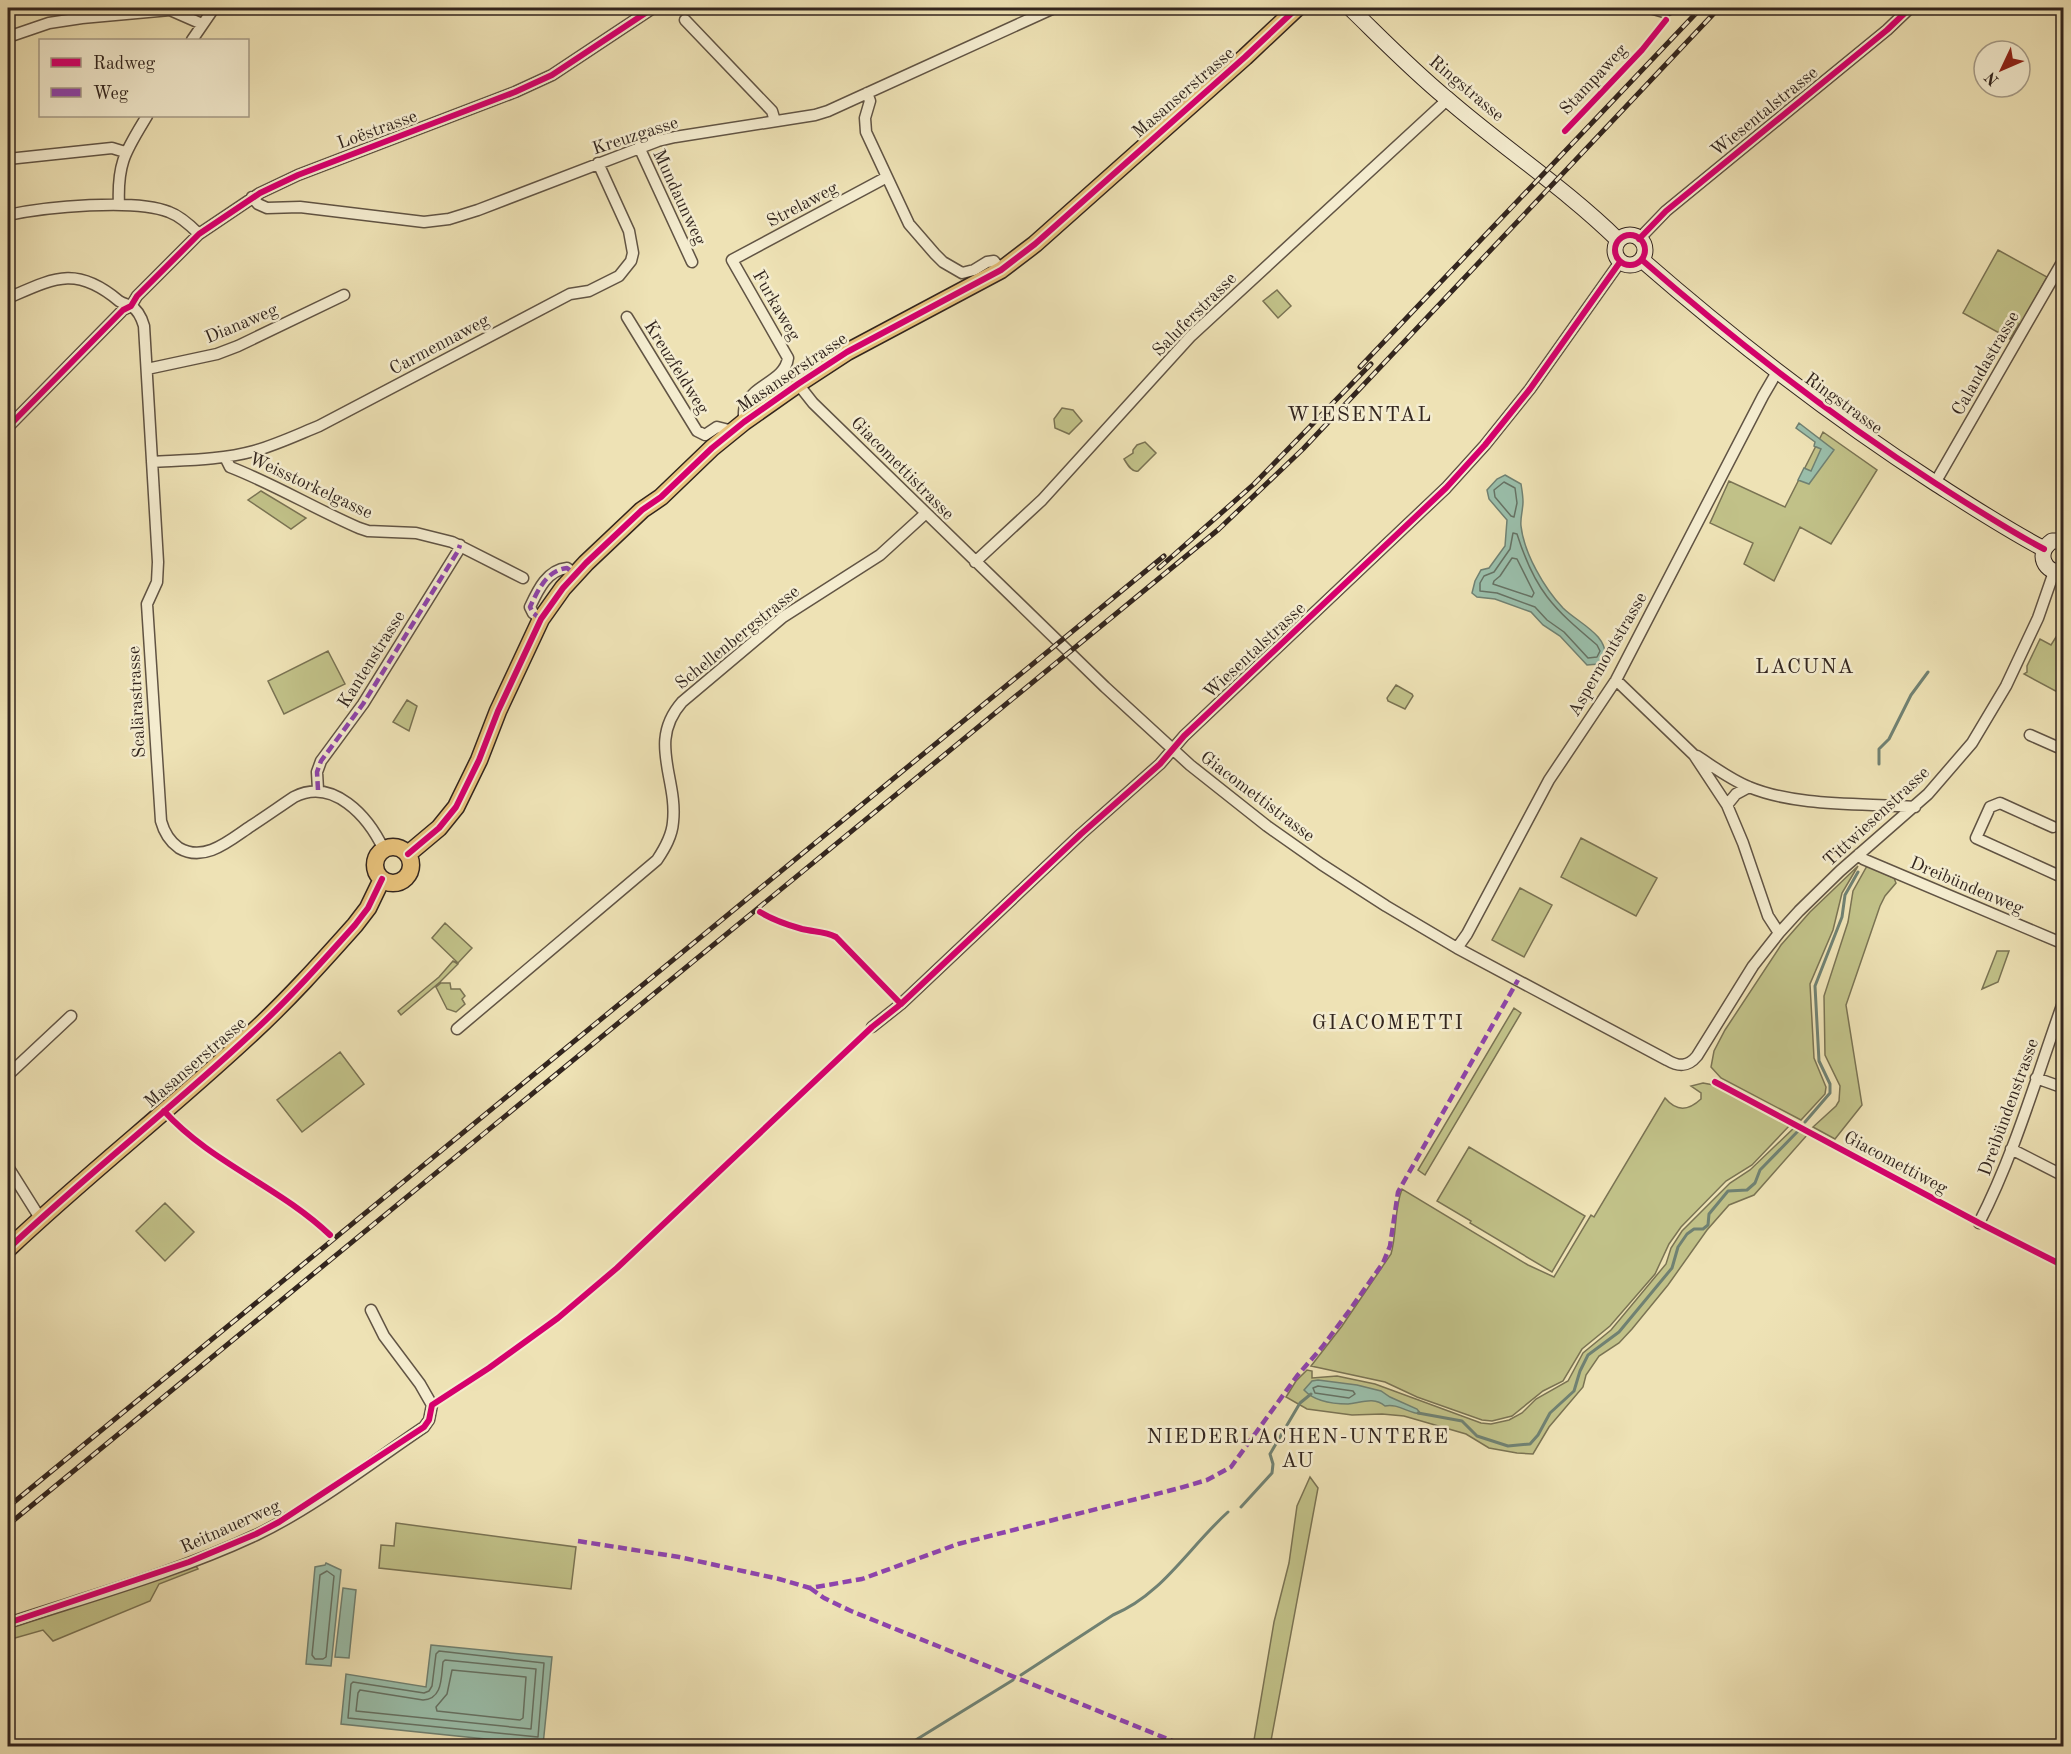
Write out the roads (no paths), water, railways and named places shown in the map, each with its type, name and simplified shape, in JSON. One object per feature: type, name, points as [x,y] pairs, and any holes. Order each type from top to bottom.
[{"type":"main road","name":"Masanserstrasse","points":[[408,854],[434,832],[456,807],[542,619],[575,574],[642,510],[661,497],[738,426],[798,384],[864,342],[1001,270],[1048,233],[1297,8]]},
{"type":"main road","name":"Ringstrasse","points":[[1350,8],[1447,100],[1562,190],[1618,240]]},
{"type":"main road","points":[[1628,235],[1639,238],[1645,249],[1642,260],[1631,266],[1620,262],[1614,249],[1618,240],[1628,235]]},
{"type":"main road","name":"Ringstrasse","points":[[1642,260],[1729,334],[1865,437],[1935,483],[2044,549]]},
{"type":"main road","points":[[2059,572],[2045,565],[2044,549],[2052,541],[2063,540]]},
{"type":"main road","points":[[394,847],[408,854],[411,865],[408,876],[403,880],[393,883],[378,875],[375,864],[384,850],[394,847]]},
{"type":"main road","name":"Masanserstrasse","points":[[8,1249],[40,1218],[260,1025],[355,925],[368,908],[382,879]]},
{"type":"street","points":[[193,39],[214,8]]},
{"type":"street","name":"Loëstrasse","points":[[8,427],[123,310],[131,306],[137,296],[199,234],[252,197],[298,175],[516,92],[552,75],[653,8]]},
{"type":"street","name":"Kreuzgasse","points":[[252,197],[258,204],[267,208],[300,207],[392,219],[438,221],[462,216],[639,147],[675,136],[815,115],[1054,8]]},
{"type":"street","points":[[1650,8],[1668,10]]},
{"type":"street","name":"Wiesentalstrasse","points":[[1639,238],[1666,211],[1887,30],[1910,8]]},
{"type":"street","points":[[8,37],[48,23],[125,10],[170,10],[202,24]]},
{"type":"street","points":[[685,20],[772,111],[775,122]]},
{"type":"street","points":[[867,93],[870,101],[864,124],[909,224],[943,262],[962,273],[994,261],[1001,270]]},
{"type":"street","name":"Saluferstrasse","points":[[975,562],[1042,500],[1191,336],[1447,100]]},
{"type":"street","points":[[120,206],[119,175],[125,152],[146,117]]},
{"type":"street","name":"Mundaunweg","points":[[639,147],[692,262]]},
{"type":"street","points":[[8,159],[112,148],[125,152]]},
{"type":"street","name":"Carmennaweg","points":[[152,462],[225,457],[283,442],[319,426],[570,294],[589,291],[619,276],[631,261],[633,243],[598,163]]},
{"type":"street","name":"Strelaweg","points":[[732,260],[887,177]]},
{"type":"street","points":[[8,215],[68,208],[146,207],[168,211],[185,221],[199,234]]},
{"type":"street","name":"Calandastrasse","points":[[1935,483],[2064,259]]},
{"type":"street","name":"Furkaweg","points":[[732,260],[788,358],[785,368],[754,392],[745,405],[738,426]]},
{"type":"street","name":"Wiesentalstrasse","points":[[872,1028],[901,1004],[1081,834],[1160,764],[1184,736],[1446,488],[1518,406],[1620,262]]},
{"type":"street","points":[[8,298],[40,284],[69,279],[90,281],[103,288],[121,303],[131,306]]},
{"type":"street","name":"Dianaweg","points":[[147,369],[227,350],[344,295]]},
{"type":"street","name":"Scalärastrasse","points":[[131,306],[138,313],[144,326],[147,369],[158,561],[157,582],[147,604],[163,829],[167,837],[180,848],[196,854],[204,853],[225,843],[294,797],[318,790]]},
{"type":"street","name":"Kreuzfeldweg","points":[[627,317],[697,431],[705,435],[717,427],[738,426]]},
{"type":"street","name":"Aspermontstrasse","points":[[1457,948],[1467,934],[1549,780],[1616,680],[1758,406],[1778,372]]},
{"type":"street","name":"Giacomettistrasse","points":[[798,384],[813,403],[925,514],[1173,750],[1267,826],[1368,895],[1457,948],[1674,1064],[1680,1066],[1689,1064]]},
{"type":"street","name":"Weisstorkelgasse","points":[[225,457],[230,467],[257,477],[290,496],[359,528],[368,531],[429,535],[460,545],[523,579]]},
{"type":"street","name":"Schellenbergstrasse","points":[[457,1029],[657,860],[669,839],[673,822],[673,804],[664,748],[666,734],[673,715],[682,702],[783,617],[880,555],[925,514]]},
{"type":"street","name":"Kantenstrasse","points":[[318,790],[317,772],[321,761],[363,704],[460,545]]},
{"type":"street","name":"Tittwiesenstrasse","points":[[1689,1064],[1706,1042],[1753,966],[1799,910],[1859,854],[1915,807],[1972,743],[2006,686],[2059,572]]},
{"type":"street","points":[[1616,680],[1694,755],[1727,805],[1743,843],[1768,916],[1779,933]]},
{"type":"street","points":[[2030,735],[2064,750]]},
{"type":"street","points":[[1694,755],[1749,787],[1777,795],[1822,802],[1915,807]]},
{"type":"street","points":[[1727,805],[1736,794],[1749,787]]},
{"type":"street","points":[[318,790],[334,794],[347,803],[379,840],[384,850]]},
{"type":"street","points":[[2053,827],[2000,803],[1990,807],[1976,838],[2064,878]]},
{"type":"street","name":"Dreibündenweg","points":[[1859,854],[1863,859],[2064,944]]},
{"type":"street","name":"Dreibündenstrasse","points":[[1979,1223],[1987,1211],[2012,1149],[2064,1000]]},
{"type":"street","points":[[8,1075],[71,1016]]},
{"type":"street","points":[[2037,1078],[2064,1088]]},
{"type":"street","points":[[2012,1149],[2064,1176]]},
{"type":"street","points":[[8,1167],[40,1218]]},
{"type":"street","name":"Reitnauerweg","points":[[8,1623],[189,1562],[256,1534],[309,1504],[424,1427],[429,1420],[432,1405],[420,1384],[384,1336],[371,1310]]},
{"type":"water","points":[[1799,423],[1834,450],[1809,484],[1798,480],[1804,468],[1811,471],[1821,449],[1814,446],[1815,442],[1796,428]]},
{"type":"water","points":[[1505,475],[1521,484],[1523,502],[1521,526],[1526,547],[1536,570],[1563,608],[1591,630],[1602,643],[1605,659],[1599,664],[1587,665],[1560,636],[1543,625],[1531,612],[1495,599],[1477,597],[1472,593],[1481,570],[1489,568],[1505,546],[1507,520],[1489,499],[1487,490],[1497,479]]},
{"type":"water","points":[[1318,1380],[1381,1391],[1417,1409],[1421,1414],[1394,1406],[1385,1406],[1376,1401],[1342,1404],[1319,1400],[1304,1390],[1312,1381]]},
{"type":"water","points":[[326,1563],[341,1570],[331,1666],[306,1664],[315,1567]]},
{"type":"water","points":[[343,1588],[356,1590],[349,1658],[335,1657]]},
{"type":"water","points":[[431,1645],[552,1657],[543,1745],[341,1724],[346,1674],[426,1687]]},
{"type":"waterway","points":[[1879,764],[1879,749],[1889,739],[1911,695],[1928,672]]},
{"type":"waterway","points":[[1805,1122],[1830,1093],[1830,1084],[1819,1061],[1815,986],[1842,917],[1845,895],[1858,872]]},
{"type":"waterway","points":[[1418,1413],[1462,1421],[1477,1436],[1508,1446],[1530,1444],[1538,1435],[1550,1413],[1574,1391],[1588,1355],[1619,1332],[1672,1268],[1678,1247],[1687,1234],[1694,1229],[1703,1229],[1708,1225],[1709,1214],[1728,1191],[1747,1190],[1755,1183],[1760,1170],[1799,1130]]},
{"type":"waterway","points":[[1241,1507],[1272,1473],[1273,1464],[1270,1454],[1300,1403],[1311,1394]]},
{"type":"waterway","points":[[1021,1675],[1146,1595],[1161,1583],[1228,1512]]},
{"type":"waterway","points":[[906,1746],[1013,1680]]},
{"type":"railway","points":[[1360,367],[1701,8]]},
{"type":"railway","points":[[8,1525],[1219,529],[1303,449],[1719,8]]},
{"type":"railway","points":[[1159,568],[1254,484],[1371,364]]},
{"type":"railway","points":[[8,1507],[1164,556]]},
{"type":"district","name":"WIESENTAL","points":[[1360,414]]},
{"type":"district","name":"LACUNA","points":[[1805,666]]},
{"type":"district","name":"GIACOMETTI","points":[[1388,1022]]},
{"type":"district","name":"NIEDERLACHEN-UNTERE AU","points":[[1298,1448]]}]
